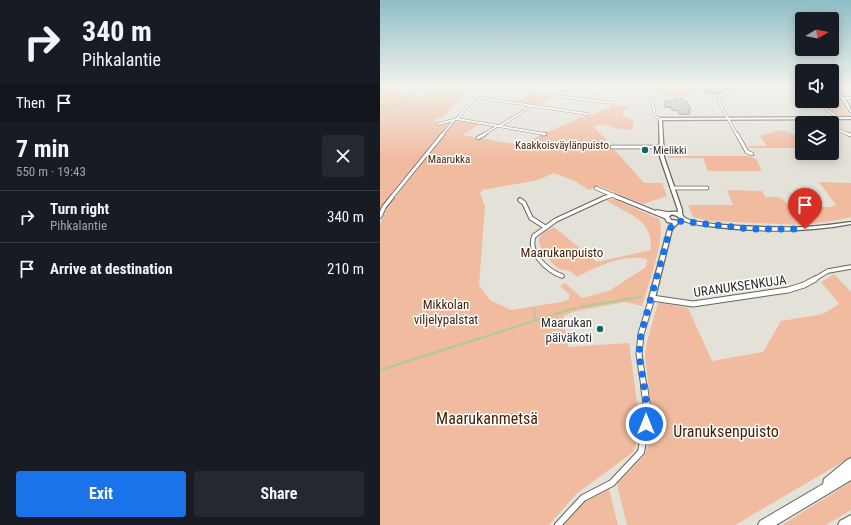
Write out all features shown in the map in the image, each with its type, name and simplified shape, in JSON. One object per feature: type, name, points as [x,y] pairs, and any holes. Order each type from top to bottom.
[{"type":"highway","points":[[812,496],[851,464]]},
{"type":"highway","points":[[764,525],[851,474]]},
{"type":"highway","points":[[844,525],[851,521]]},
{"type":"street","points":[[380,216],[384,207],[463,110]]},
{"type":"street","points":[[478,138],[524,110]]},
{"type":"street","points":[[562,110],[587,114]]},
{"type":"street","points":[[654,110],[655,116],[660,119],[795,118]]},
{"type":"street","points":[[724,110],[747,152],[752,154]]},
{"type":"street","points":[[839,118],[851,117]]},
{"type":"street","points":[[439,124],[456,119],[545,134]]},
{"type":"street","points":[[660,119],[662,157],[680,210],[679,219],[670,229]]},
{"type":"street","points":[[839,129],[851,135]]},
{"type":"street","points":[[612,147],[662,147]]},
{"type":"street","points":[[596,188],[654,212],[697,223],[751,229],[781,230],[828,227],[851,223]]},
{"type":"street","points":[[672,188],[707,188]]},
{"type":"street","points":[[562,276],[555,274],[541,261],[534,250],[532,243],[534,236],[545,227],[605,197],[614,195]]},
{"type":"street","points":[[520,200],[524,203],[531,218],[545,227]]},
{"type":"street","points":[[669,216],[676,210],[678,205]]},
{"type":"street","points":[[669,216],[679,219]]},
{"type":"street","points":[[558,525],[583,498],[612,483],[642,452],[648,414],[639,354],[641,334],[670,229],[669,216]]},
{"type":"street","name":"URANUKSENKUJA","points":[[652,298],[693,304],[788,290],[804,285],[828,271],[851,267]]},
{"type":"green space","points":[[380,110],[449,110],[443,117],[434,119],[439,125],[450,123],[383,207],[380,208]]},
{"type":"green space","name":"Maarukanmetsä","points":[[602,110],[624,110],[623,116],[633,120],[633,129],[622,129],[604,125],[597,125],[594,127],[606,140],[605,146],[613,148],[644,183],[662,183],[667,196],[643,204],[599,186],[589,190],[573,180],[554,173],[538,180],[483,190],[480,193],[485,206],[479,285],[490,300],[511,310],[561,302],[569,299],[569,294],[560,286],[565,283],[582,298],[609,291],[646,267],[647,259],[629,258],[611,262],[577,277],[567,270],[558,268],[552,263],[540,246],[539,239],[541,235],[554,227],[597,262],[651,250],[651,239],[643,224],[638,219],[606,200],[614,199],[659,219],[661,226],[658,249],[652,275],[642,306],[625,302],[576,311],[563,316],[568,347],[629,343],[641,432],[633,452],[576,494],[549,525],[380,525],[380,225],[386,209],[455,121],[480,124],[462,135],[519,145],[584,116]]},
{"type":"green space","points":[[830,110],[845,110],[848,115],[838,116]]},
{"type":"green space","points":[[782,130],[795,135],[795,148],[749,148],[748,146],[767,146],[760,136]]},
{"type":"green space","points":[[668,156],[747,156],[756,159],[762,171],[708,171],[703,158],[668,158]]},
{"type":"green space","points":[[819,182],[851,183],[851,217],[806,225],[709,221],[693,217],[688,205],[733,205],[727,190],[762,191],[765,197],[782,199],[789,207],[830,207],[836,205]]},
{"type":"green space","name":"Uranuksenpuisto","points":[[834,274],[851,292],[851,457],[735,525],[627,525],[617,484],[644,456],[654,432],[645,354],[658,303],[688,308],[712,361],[763,352],[781,321],[823,314],[839,304],[821,282]]},
{"type":"green space","points":[[851,482],[851,510],[826,525],[782,525]]},
{"type":"green space","points":[[609,489],[618,525],[563,525],[586,500]]},
{"type":"building","points":[[678,110],[688,110],[690,114],[679,114]]},
{"type":"waterway","points":[[580,307],[640,297]]},
{"type":"waterway","points":[[534,308],[535,321]]},
{"type":"waterway","points":[[535,321],[575,308]]},
{"type":"waterway","points":[[380,370],[535,321]]},
{"type":"place","name":"Mielikki","points":[[645,150]]},
{"type":"place","name":"Maarukan päiväkoti","points":[[600,329]]},
{"type":"route","points":[[646,424],[648,414],[639,354],[641,334],[670,229],[674,223],[679,221],[765,230],[805,229]]},
{"type":"park label","name":"Kaakkoisväylänpuisto","points":[[562,145]]},
{"type":"park label","name":"Maarukka","points":[[449,159]]},
{"type":"park label","name":"Maarukanpuisto","points":[[562,252]]},
{"type":"park label","name":"Mikkolan viljelypalstat","points":[[446,312]]}]
